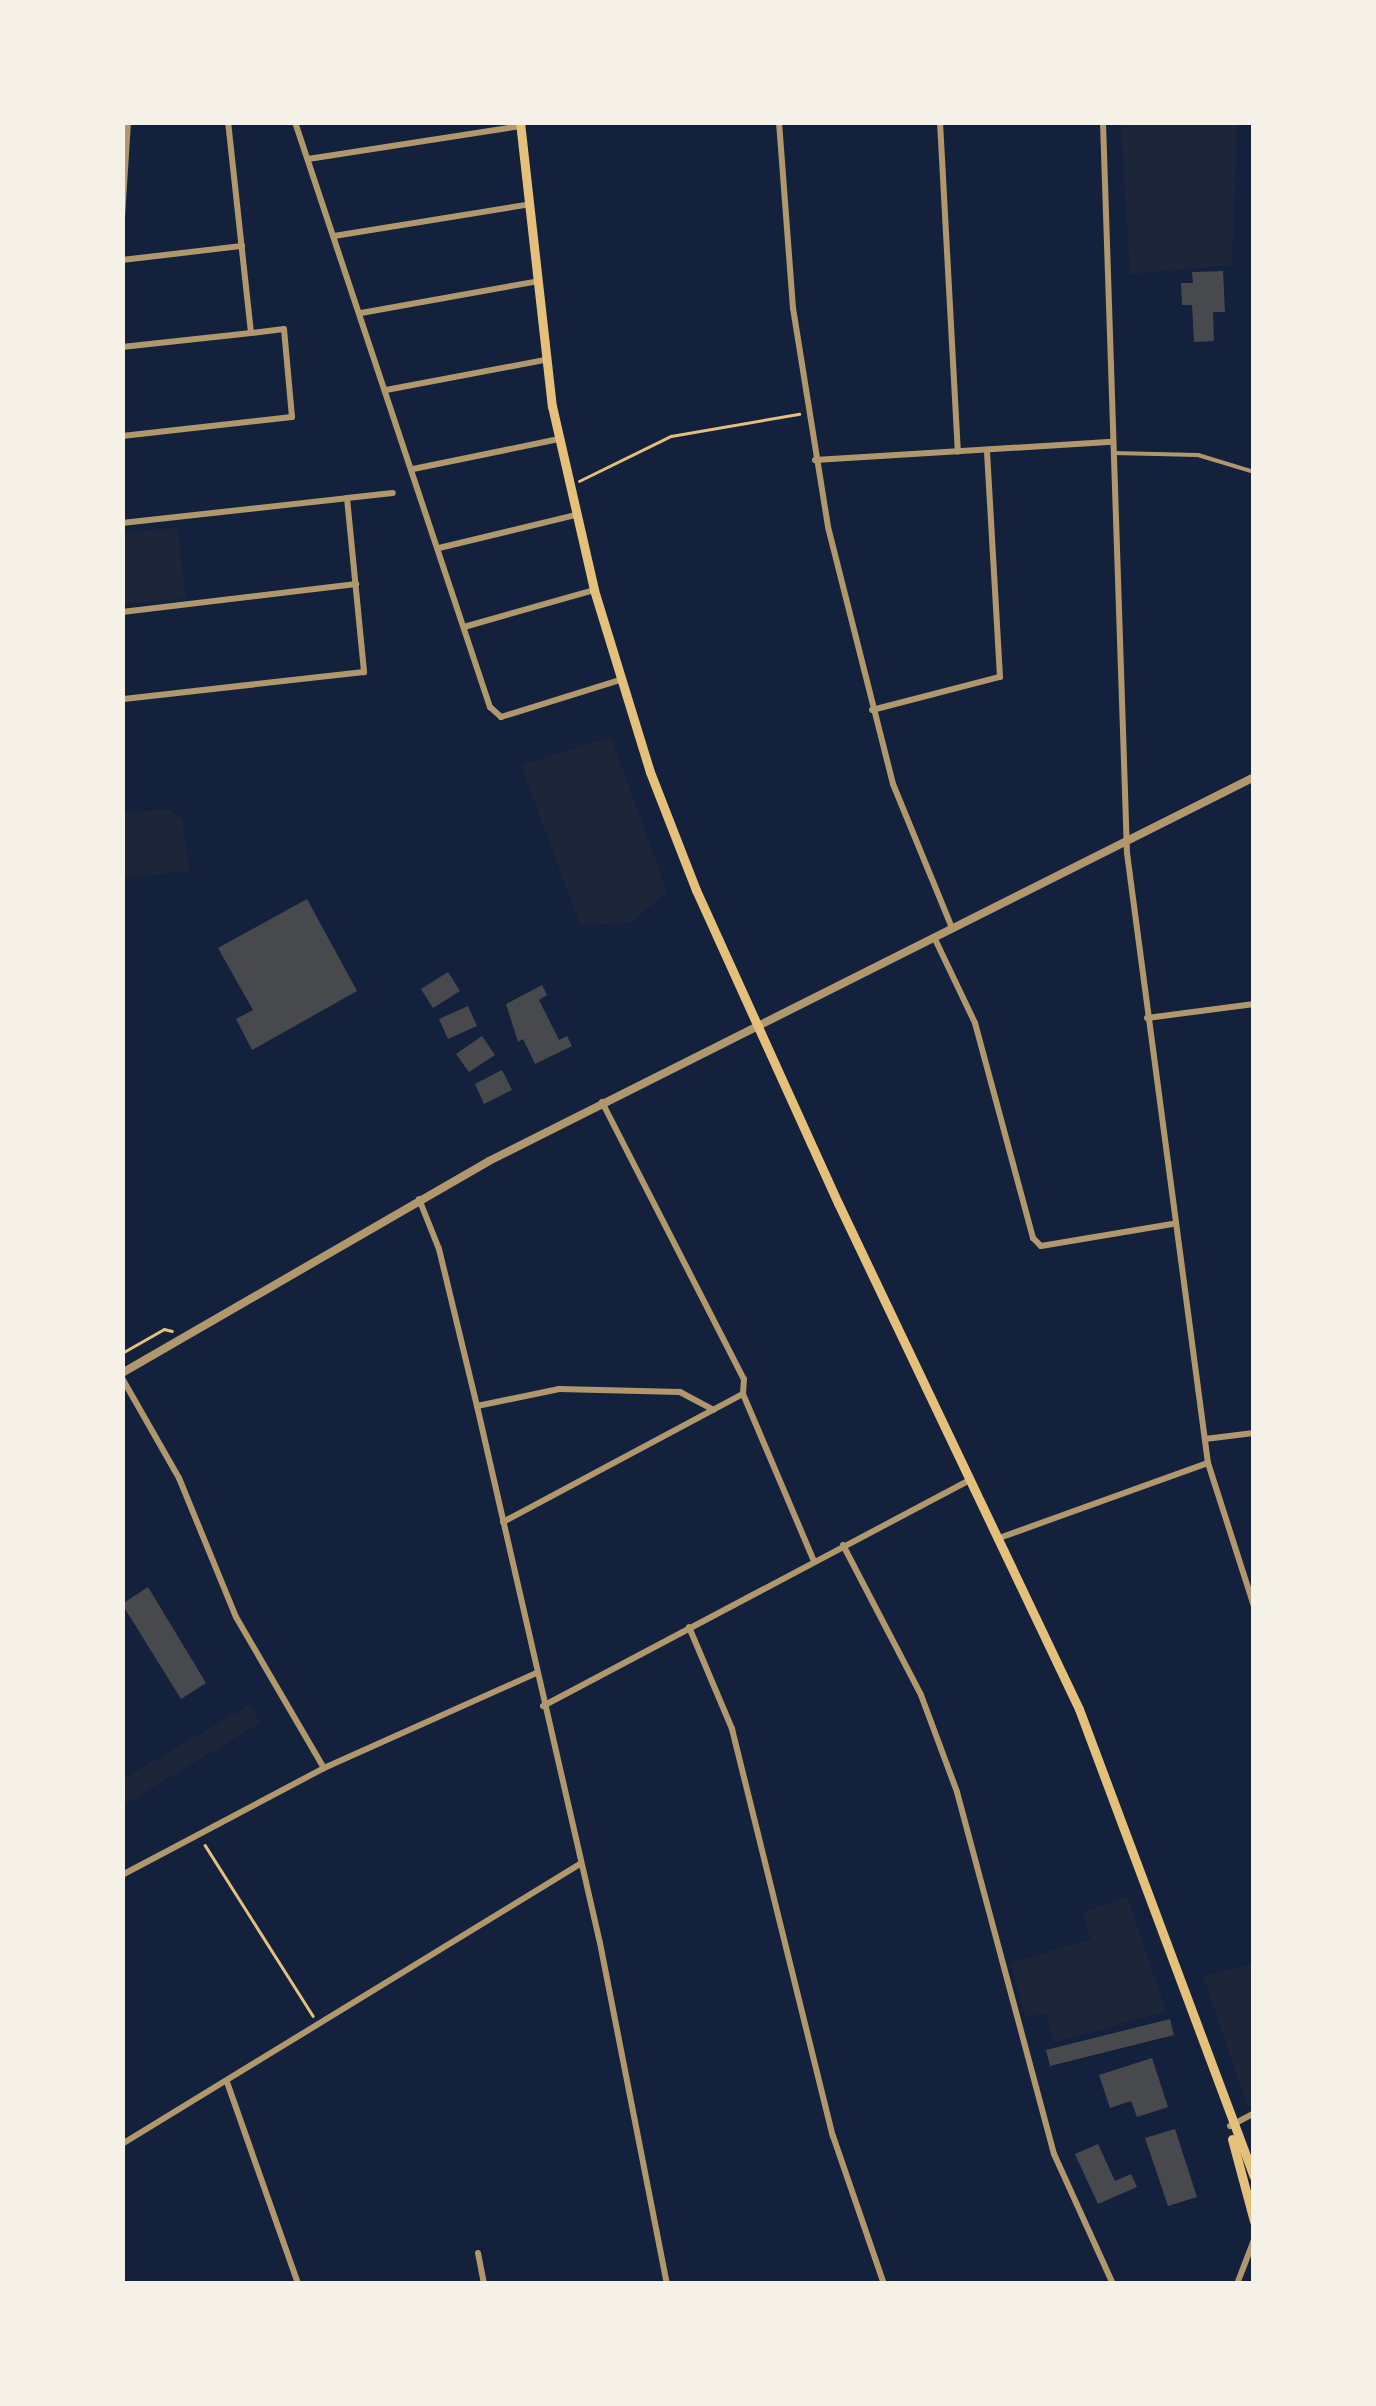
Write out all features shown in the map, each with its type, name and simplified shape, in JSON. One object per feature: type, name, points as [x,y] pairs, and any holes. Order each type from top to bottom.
[{"type":"main road","points":[[520,124],[534,282],[575,515],[620,680],[676,841],[758,1026],[1002,1537],[1110,1784],[1230,2126],[1254,2221]]},
{"type":"main road","points":[[1230,2126],[1254,2176]]},
{"type":"street","points":[[122,217],[128,122]]},
{"type":"street","points":[[228,122],[251,333]]},
{"type":"street","points":[[296,122],[490,707],[501,717],[620,680]]},
{"type":"street","points":[[780,122],[807,413],[815,460],[872,710],[903,813],[952,928]]},
{"type":"street","points":[[940,122],[958,452]]},
{"type":"street","points":[[1103,122],[1127,839],[1172,1224],[1208,1463],[1254,1606]]},
{"type":"street","points":[[308,160],[520,124]]},
{"type":"street","points":[[334,236],[525,206]]},
{"type":"street","points":[[122,260],[242,246]]},
{"type":"street","points":[[361,314],[534,282]]},
{"type":"street","points":[[122,347],[284,330],[292,417],[122,436]]},
{"type":"street","points":[[386,390],[545,360]]},
{"type":"street","points":[[412,469],[559,438]]},
{"type":"street","points":[[815,460],[1112,442]]},
{"type":"street","points":[[872,710],[1000,677],[988,450]]},
{"type":"street","points":[[122,523],[393,493]]},
{"type":"street","points":[[122,699],[364,672],[347,498]]},
{"type":"street","points":[[438,548],[575,515]]},
{"type":"street","points":[[122,612],[356,584]]},
{"type":"street","points":[[464,627],[594,590]]},
{"type":"street","points":[[324,1768],[236,1617],[179,1478],[122,1376],[419,1200],[602,1102],[1254,777]]},
{"type":"street","points":[[934,938],[976,1023],[1033,1238],[1041,1246],[1172,1224]]},
{"type":"street","points":[[1147,1018],[1254,1004]]},
{"type":"street","points":[[602,1102],[744,1378],[743,1394],[814,1560]]},
{"type":"street","points":[[419,1200],[435,1235],[477,1406],[580,1864],[667,2284]]},
{"type":"street","points":[[477,1406],[558,1389],[680,1392],[714,1410]]},
{"type":"street","points":[[503,1522],[743,1394]]},
{"type":"street","points":[[1205,1439],[1254,1433]]},
{"type":"street","points":[[1002,1537],[1208,1463]]},
{"type":"street","points":[[543,1706],[973,1478]]},
{"type":"street","points":[[844,1546],[920,1695],[957,1792],[1054,2154],[1113,2284]]},
{"type":"street","points":[[689,1626],[737,1747],[833,2136],[884,2284]]},
{"type":"street","points":[[122,1874],[196,1831],[324,1768],[536,1674]]},
{"type":"street","points":[[122,2144],[580,1864]]},
{"type":"street","points":[[227,2082],[298,2284]]},
{"type":"street","points":[[1230,2126],[1254,2113]]},
{"type":"street","points":[[1236,2284],[1254,2240]]},
{"type":"street","points":[[478,2253],[484,2284]]},
{"type":"lane","points":[[1113,453],[1198,456],[1254,472]]},
{"type":"path","points":[[569,486],[670,436],[807,413]]},
{"type":"path","points":[[122,1353],[164,1329]]},
{"type":"path","points":[[196,1831],[318,2024]]},
{"type":"shaded area","points":[[1121,123],[1237,123],[1232,265],[1130,274]]},
{"type":"shaded area","points":[[177,527],[186,598],[123,604],[123,534]]},
{"type":"shaded area","points":[[611,737],[667,892],[630,923],[580,925],[521,765]]},
{"type":"shaded area","points":[[168,809],[182,819],[190,871],[123,878],[123,813]]},
{"type":"shaded area","points":[[249,1705],[260,1723],[123,1805],[123,1779]]},
{"type":"shaded area","points":[[1127,1896],[1166,2011],[1054,2042],[1046,2013],[1025,2016],[1011,1963],[1091,1939],[1082,1913]]},
{"type":"shaded area","points":[[1253,1964],[1254,2103],[1248,2107],[1203,1976]]},
{"type":"building","points":[[1223,271],[1225,312],[1213,312],[1214,341],[1194,342],[1192,305],[1182,305],[1181,283],[1193,283],[1192,272]]},
{"type":"building","points":[[307,899],[357,991],[252,1050],[236,1019],[253,1010],[218,948]]},
{"type":"building","points":[[448,972],[460,991],[433,1008],[421,989]]},
{"type":"building","points":[[542,985],[547,995],[539,1000],[559,1040],[567,1036],[572,1046],[535,1064],[523,1039],[518,1042],[506,1004]]},
{"type":"building","points":[[468,1006],[477,1026],[448,1039],[439,1019]]},
{"type":"building","points":[[482,1036],[495,1055],[469,1072],[456,1054]]},
{"type":"building","points":[[502,1070],[512,1090],[484,1104],[475,1084]]},
{"type":"building","points":[[148,1587],[206,1683],[181,1699],[122,1604]]},
{"type":"building","points":[[1170,2019],[1174,2035],[1050,2066],[1046,2050]]},
{"type":"building","points":[[1152,2058],[1168,2107],[1137,2117],[1131,2101],[1110,2108],[1099,2075]]},
{"type":"building","points":[[1175,2129],[1197,2197],[1168,2206],[1145,2138]]},
{"type":"building","points":[[1098,2144],[1115,2181],[1131,2174],[1137,2187],[1098,2204],[1075,2154]]}]
